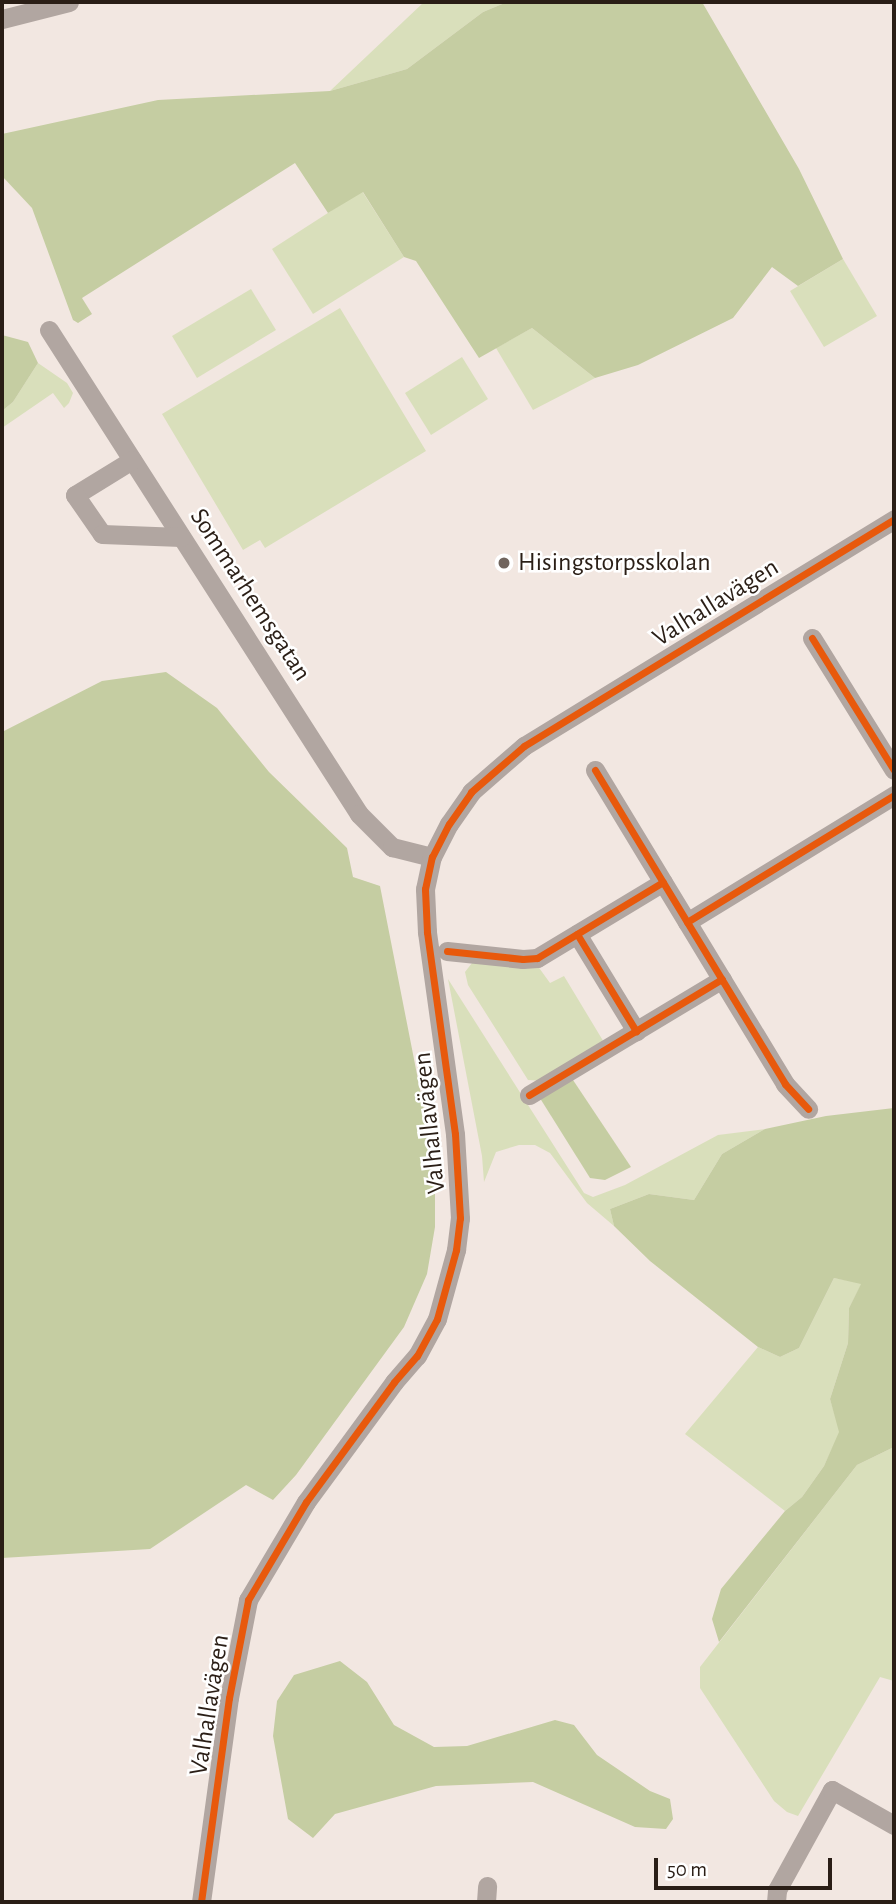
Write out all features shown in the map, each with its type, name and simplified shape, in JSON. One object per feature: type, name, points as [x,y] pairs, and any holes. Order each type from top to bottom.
[{"type":"street","points":[[2,19],[69,2]]},
{"type":"street","name":"Sommarhemsgatan","points":[[49,330],[359,814],[393,847],[432,858]]},
{"type":"street","points":[[132,460],[75,495],[102,534],[181,537]]},
{"type":"street","name":"Valhallavägen","points":[[201,1902],[229,1698],[248,1600],[306,1502],[394,1382],[417,1356],[437,1319],[456,1250],[460,1218],[455,1134],[427,932],[425,890],[432,858],[449,824],[471,792],[524,746],[894,519]]},
{"type":"street","points":[[812,638],[894,772],[894,786]]},
{"type":"street","points":[[595,770],[785,1083],[808,1108]]},
{"type":"street","points":[[687,922],[894,795]]},
{"type":"street","points":[[447,951],[530,960],[663,882]]},
{"type":"street","points":[[577,933],[636,1031]]},
{"type":"street","points":[[529,1095],[722,979]]},
{"type":"street","points":[[776,1902],[777,1890],[832,1790],[894,1825]]},
{"type":"green space","points":[[424,2],[507,2],[483,12],[407,69],[330,91]]},
{"type":"green space","points":[[507,2],[702,2],[799,169],[843,259],[798,286],[772,267],[733,318],[638,365],[595,378],[532,328],[479,358],[416,261],[404,257],[363,192],[328,213],[295,163],[82,298],[92,314],[78,323],[73,320],[32,208],[2,176],[2,134],[158,100],[330,91],[407,69],[483,12]]},
{"type":"green space","points":[[362,191],[404,257],[313,314],[272,249]]},
{"type":"green space","points":[[843,259],[877,316],[824,347],[790,291]]},
{"type":"green space","points":[[251,289],[276,330],[197,378],[172,336]]},
{"type":"green space","points":[[340,308],[426,451],[265,548],[260,540],[243,550],[162,414]]},
{"type":"green space","points":[[532,328],[595,378],[533,410],[496,348]]},
{"type":"green space","points":[[2,335],[28,342],[38,363],[13,402],[2,411]]},
{"type":"green space","points":[[462,357],[488,399],[431,435],[405,393]]},
{"type":"green space","points":[[38,363],[67,383],[73,393],[69,403],[64,408],[53,393],[2,428],[2,411],[13,402]]},
{"type":"green space","points":[[166,672],[217,708],[269,772],[347,848],[353,877],[380,886],[435,1166],[435,1227],[427,1274],[404,1327],[296,1475],[273,1500],[246,1485],[150,1549],[2,1558],[2,732],[102,681]]},
{"type":"green space","points":[[472,963],[537,965],[550,983],[564,976],[605,1044],[543,1081],[528,1080],[468,985],[465,972]]},
{"type":"green space","points":[[448,979],[584,1193],[593,1197],[625,1185],[718,1135],[765,1129],[722,1154],[694,1200],[649,1194],[610,1209],[614,1226],[587,1203],[550,1153],[535,1145],[519,1145],[496,1152],[484,1182],[482,1156]]},
{"type":"green space","points":[[571,1077],[631,1167],[605,1180],[590,1178],[538,1095]]},
{"type":"green space","points":[[894,1108],[894,1447],[857,1465],[719,1642],[712,1619],[721,1589],[785,1511],[802,1497],[824,1466],[839,1432],[830,1399],[848,1343],[849,1308],[861,1284],[834,1278],[799,1348],[780,1357],[758,1347],[650,1261],[614,1226],[610,1209],[649,1194],[694,1200],[722,1154],[765,1129],[826,1116]]},
{"type":"green space","points":[[834,1278],[862,1283],[849,1308],[848,1343],[830,1399],[840,1432],[824,1466],[802,1497],[785,1511],[685,1434],[758,1347],[780,1357],[799,1348]]},
{"type":"green space","points":[[894,1447],[894,1681],[880,1677],[798,1816],[787,1812],[774,1801],[700,1688],[700,1667],[857,1465]]},
{"type":"green space","points":[[340,1661],[367,1682],[394,1725],[434,1747],[467,1746],[555,1720],[574,1725],[597,1755],[650,1791],[670,1799],[673,1819],[666,1829],[635,1827],[533,1782],[436,1786],[335,1814],[313,1838],[288,1819],[273,1736],[277,1701],[294,1675]]},
{"type":"cycle path","points":[[201,1902],[229,1698],[248,1600],[306,1502],[394,1382],[417,1356],[437,1319],[456,1250],[460,1218],[455,1134],[427,932],[425,889],[432,857],[449,824],[471,792],[524,746],[894,519]]},
{"type":"cycle path","points":[[812,638],[894,770]]},
{"type":"cycle path","points":[[595,770],[785,1084],[808,1109]]},
{"type":"cycle path","points":[[687,922],[894,795]]},
{"type":"cycle path","points":[[447,951],[537,958],[663,882]]},
{"type":"cycle path","points":[[577,934],[636,1031]]},
{"type":"cycle path","points":[[529,1095],[722,979]]},
{"type":"place","name":"Hisingstorpsskolan","points":[[504,563]]}]
